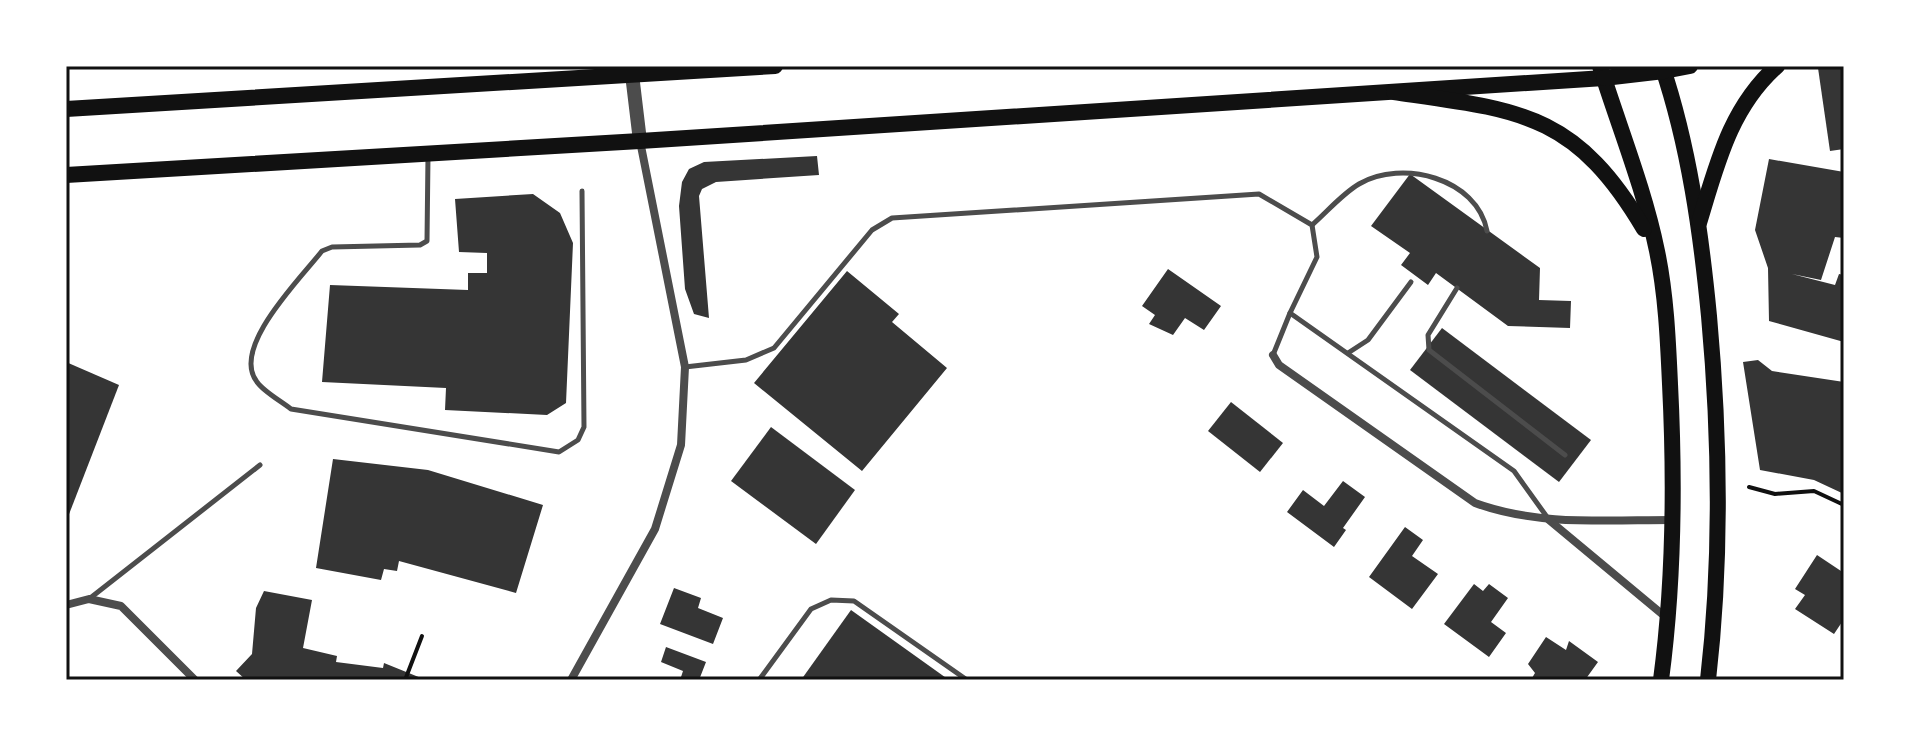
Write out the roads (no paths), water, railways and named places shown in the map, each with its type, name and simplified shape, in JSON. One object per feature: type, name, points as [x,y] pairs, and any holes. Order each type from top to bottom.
[{"type":"main road","points":[[66,109],[632,70],[775,66]]},
{"type":"main road","points":[[66,175],[1394,92],[1690,66]]},
{"type":"main road","points":[[1698,226],[1732,123],[1760,82],[1777,66]]},
{"type":"main road","points":[[1663,69],[1679,124],[1698,226],[1713,369],[1718,528],[1708,680]]},
{"type":"main road","points":[[1602,72],[1657,251],[1667,330],[1673,441],[1672,520],[1669,620],[1661,680]]},
{"type":"main road","points":[[1394,92],[1477,104],[1536,120],[1578,144],[1619,187],[1657,251]]},
{"type":"street","points":[[571,680],[655,529],[681,445],[685,367],[640,141],[632,70]]},
{"type":"street","points":[[1273,355],[1279,365],[1475,503],[1506,514],[1548,520],[1672,520]]},
{"type":"street","points":[[1548,520],[1669,620]]},
{"type":"street","points":[[66,605],[89,599],[121,606],[195,680]]},
{"type":"lane","points":[[428,154],[427,241],[420,245],[332,247],[322,251],[257,335],[252,368],[257,383],[291,409],[559,452],[578,440],[584,427],[582,191]]},
{"type":"lane","points":[[1312,225],[1359,184],[1384,175],[1412,172],[1440,179],[1471,200],[1484,216],[1487,231]]},
{"type":"lane","points":[[685,367],[746,360],[774,348],[858,245],[872,230],[892,218],[1259,194],[1312,225]]},
{"type":"lane","points":[[1273,355],[1317,257],[1312,225]]},
{"type":"lane","points":[[1348,353],[1368,340],[1411,282]]},
{"type":"lane","points":[[1457,288],[1428,335],[1429,350],[1565,455]]},
{"type":"lane","points":[[1290,313],[1514,471],[1548,520]]},
{"type":"lane","points":[[89,599],[260,465]]},
{"type":"lane","points":[[759,680],[811,609],[831,600],[854,601],[967,680]]}]
